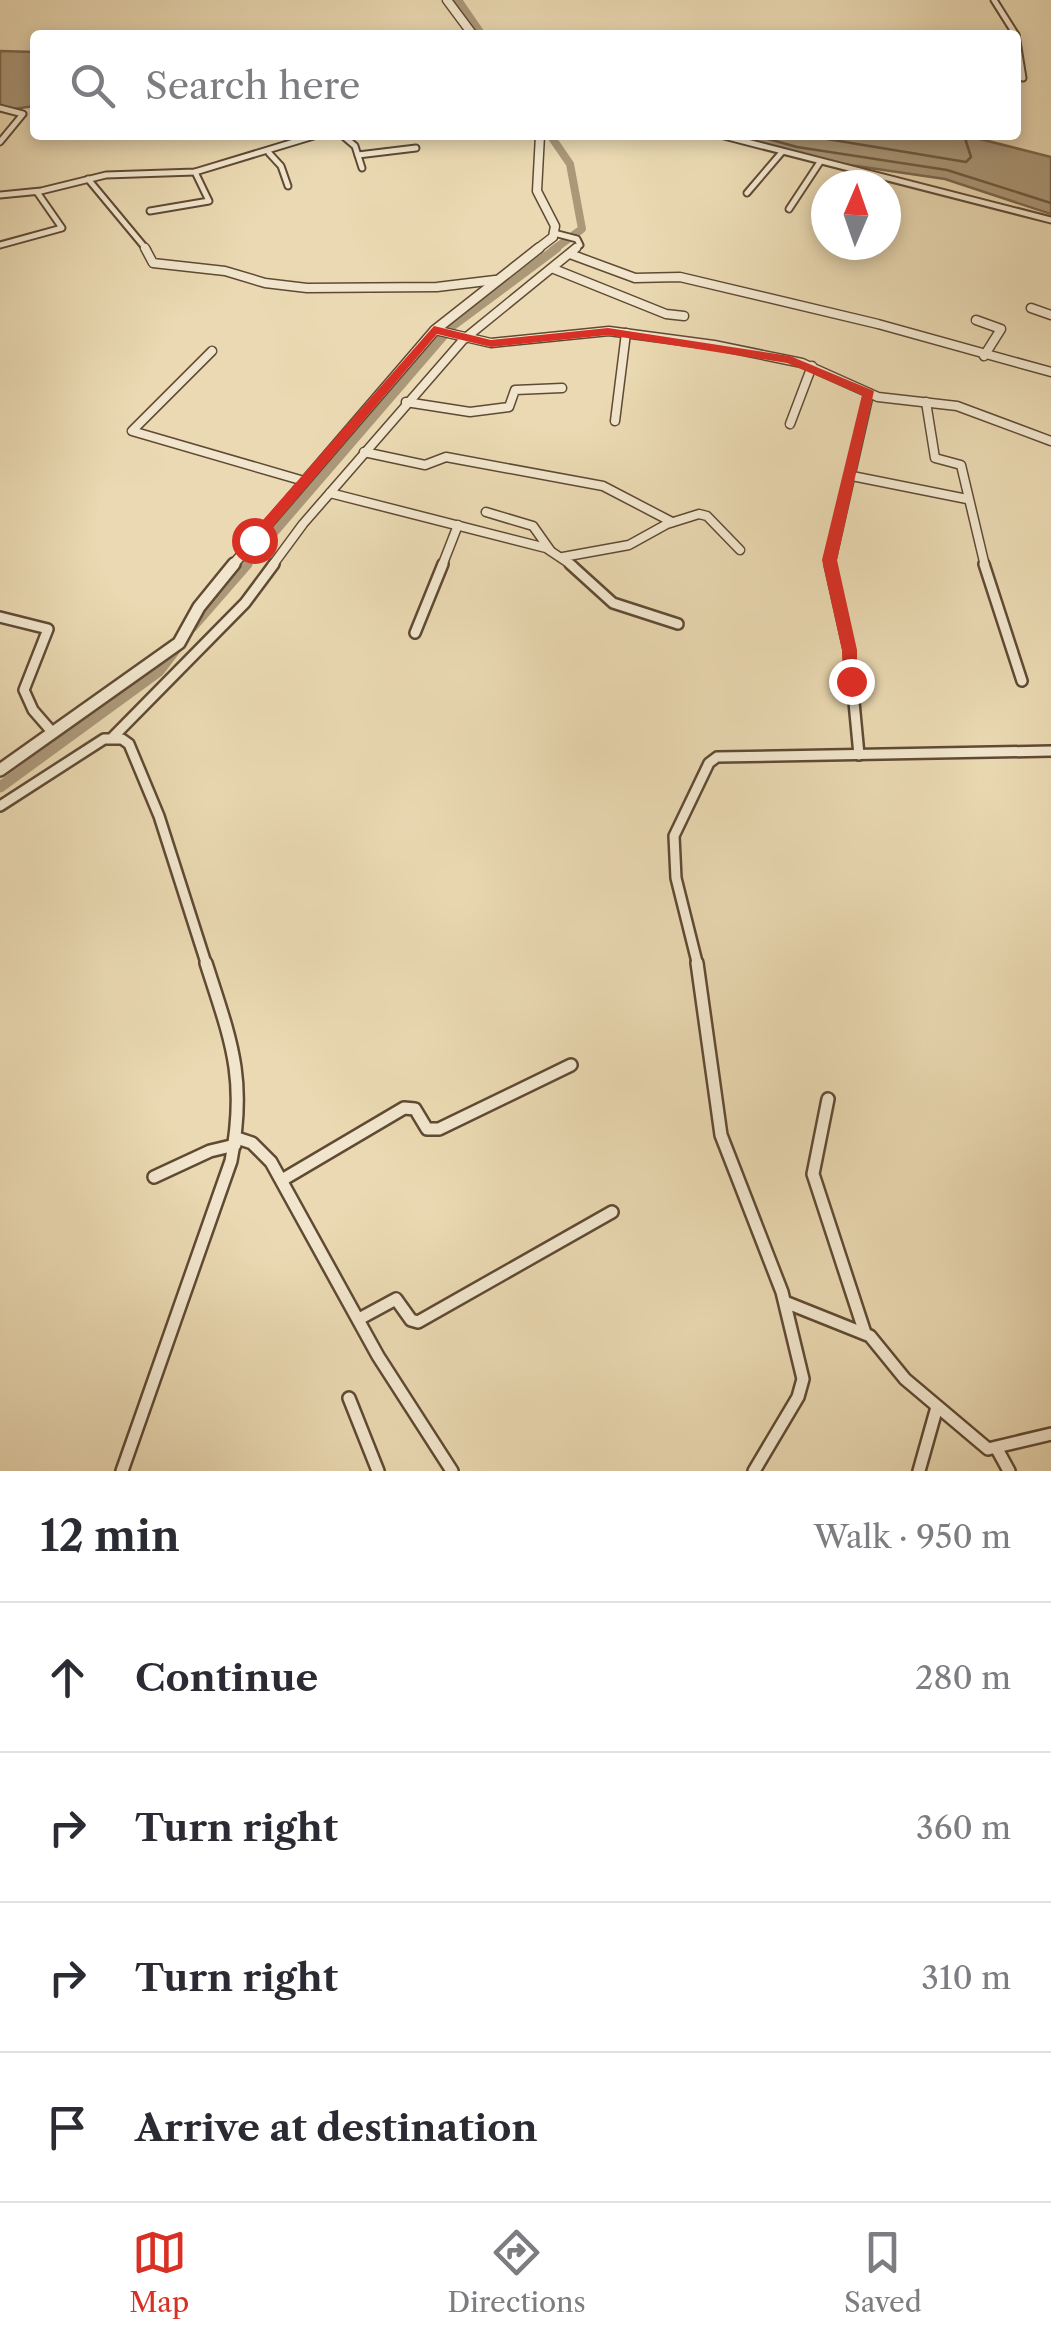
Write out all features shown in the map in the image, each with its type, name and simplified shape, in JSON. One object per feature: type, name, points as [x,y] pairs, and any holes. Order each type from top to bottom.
[{"type":"street","points":[[447,0],[470,30]]},
{"type":"street","points":[[994,0],[1013,30]]},
{"type":"street","points":[[1021,71],[1022,78]]},
{"type":"street","points":[[0,108],[30,111]]},
{"type":"street","points":[[0,142],[23,112]]},
{"type":"street","points":[[2,196],[37,192],[88,178],[195,172],[269,154],[304,140]]},
{"type":"street","points":[[349,140],[362,168]]},
{"type":"street","points":[[540,140],[536,190],[554,234]]},
{"type":"street","points":[[738,140],[848,170]]},
{"type":"street","points":[[358,155],[416,148]]},
{"type":"street","points":[[747,193],[782,152]]},
{"type":"street","points":[[269,154],[281,166],[288,186]]},
{"type":"street","points":[[788,209],[820,162]]},
{"type":"street","points":[[150,211],[209,200],[195,172]]},
{"type":"street","points":[[88,178],[144,245],[148,261],[154,263],[226,271],[265,283],[307,288],[436,287],[495,280]]},
{"type":"street","points":[[901,183],[1051,220]]},
{"type":"street","points":[[0,245],[62,228],[37,192]]},
{"type":"street","points":[[0,806],[96,743],[113,737],[245,603],[330,493],[463,340],[580,245],[578,240],[554,234]]},
{"type":"street","points":[[0,770],[179,643],[199,607],[304,481],[438,331],[554,234]]},
{"type":"street","points":[[570,254],[635,278],[680,278],[900,330],[1051,372]]},
{"type":"street","points":[[554,269],[666,314],[684,316]]},
{"type":"street","points":[[1031,308],[1051,315]]},
{"type":"street","points":[[976,320],[1000,329],[984,356]]},
{"type":"street","points":[[438,331],[463,340],[491,343],[574,332],[626,333],[701,342],[812,366],[869,394],[957,406],[1051,442]]},
{"type":"street","points":[[615,421],[626,333]]},
{"type":"street","points":[[212,351],[132,431],[304,481]]},
{"type":"street","points":[[790,424],[812,366]]},
{"type":"street","points":[[406,402],[483,412],[509,407],[511,394],[520,388],[562,388]]},
{"type":"street","points":[[859,755],[850,650],[830,560],[869,394]]},
{"type":"street","points":[[926,402],[934,456],[960,465],[1022,680]]},
{"type":"street","points":[[364,452],[421,464],[446,457],[587,482],[622,494],[672,522]]},
{"type":"street","points":[[852,476],[967,499]]},
{"type":"street","points":[[330,493],[550,550],[563,557],[613,603],[678,624]]},
{"type":"street","points":[[486,512],[528,521],[545,536],[550,550]]},
{"type":"street","points":[[563,557],[629,545],[672,522],[704,514],[740,550]]},
{"type":"street","points":[[415,633],[458,525]]},
{"type":"street","points":[[0,617],[48,628],[24,690],[32,710],[52,733]]},
{"type":"street","points":[[113,737],[129,744],[160,816],[238,1063],[242,1142],[122,1471]]},
{"type":"street","points":[[754,1471],[803,1384],[785,1302],[721,1135],[699,971],[676,878],[674,836],[713,758],[1051,752]]},
{"type":"street","points":[[282,1180],[404,1108],[415,1110],[427,1129],[434,1130],[571,1065]]},
{"type":"street","points":[[828,1099],[813,1174],[865,1332],[905,1379],[985,1448],[997,1449],[1051,1434]]},
{"type":"street","points":[[154,1177],[210,1151],[242,1142]]},
{"type":"street","points":[[242,1142],[282,1180],[359,1319],[452,1471]]},
{"type":"street","points":[[359,1319],[396,1299],[410,1320],[418,1322],[612,1212]]},
{"type":"street","points":[[785,1302],[865,1332]]},
{"type":"street","points":[[350,1398],[378,1471]]},
{"type":"street","points":[[918,1471],[937,1406]]},
{"type":"street","points":[[997,1449],[1009,1471]]},
{"type":"water","points":[[0,51],[30,52],[30,107],[0,111]]},
{"type":"water","points":[[734,140],[984,140],[1051,157],[1051,214],[945,179],[795,157]]},
{"type":"waterway","points":[[458,0],[479,30]]},
{"type":"waterway","points":[[553,140],[570,164],[582,229],[553,250]]},
{"type":"waterway","points":[[245,566],[451,327],[557,248]]},
{"type":"waterway","points":[[192,627],[247,564]]},
{"type":"waterway","points":[[0,787],[159,671],[178,646]]},
{"type":"route","points":[[254,540],[434,330],[463,340],[491,343],[608,331],[701,342],[790,360],[812,366],[869,394],[850,490],[830,560],[850,650],[851,681]]}]
